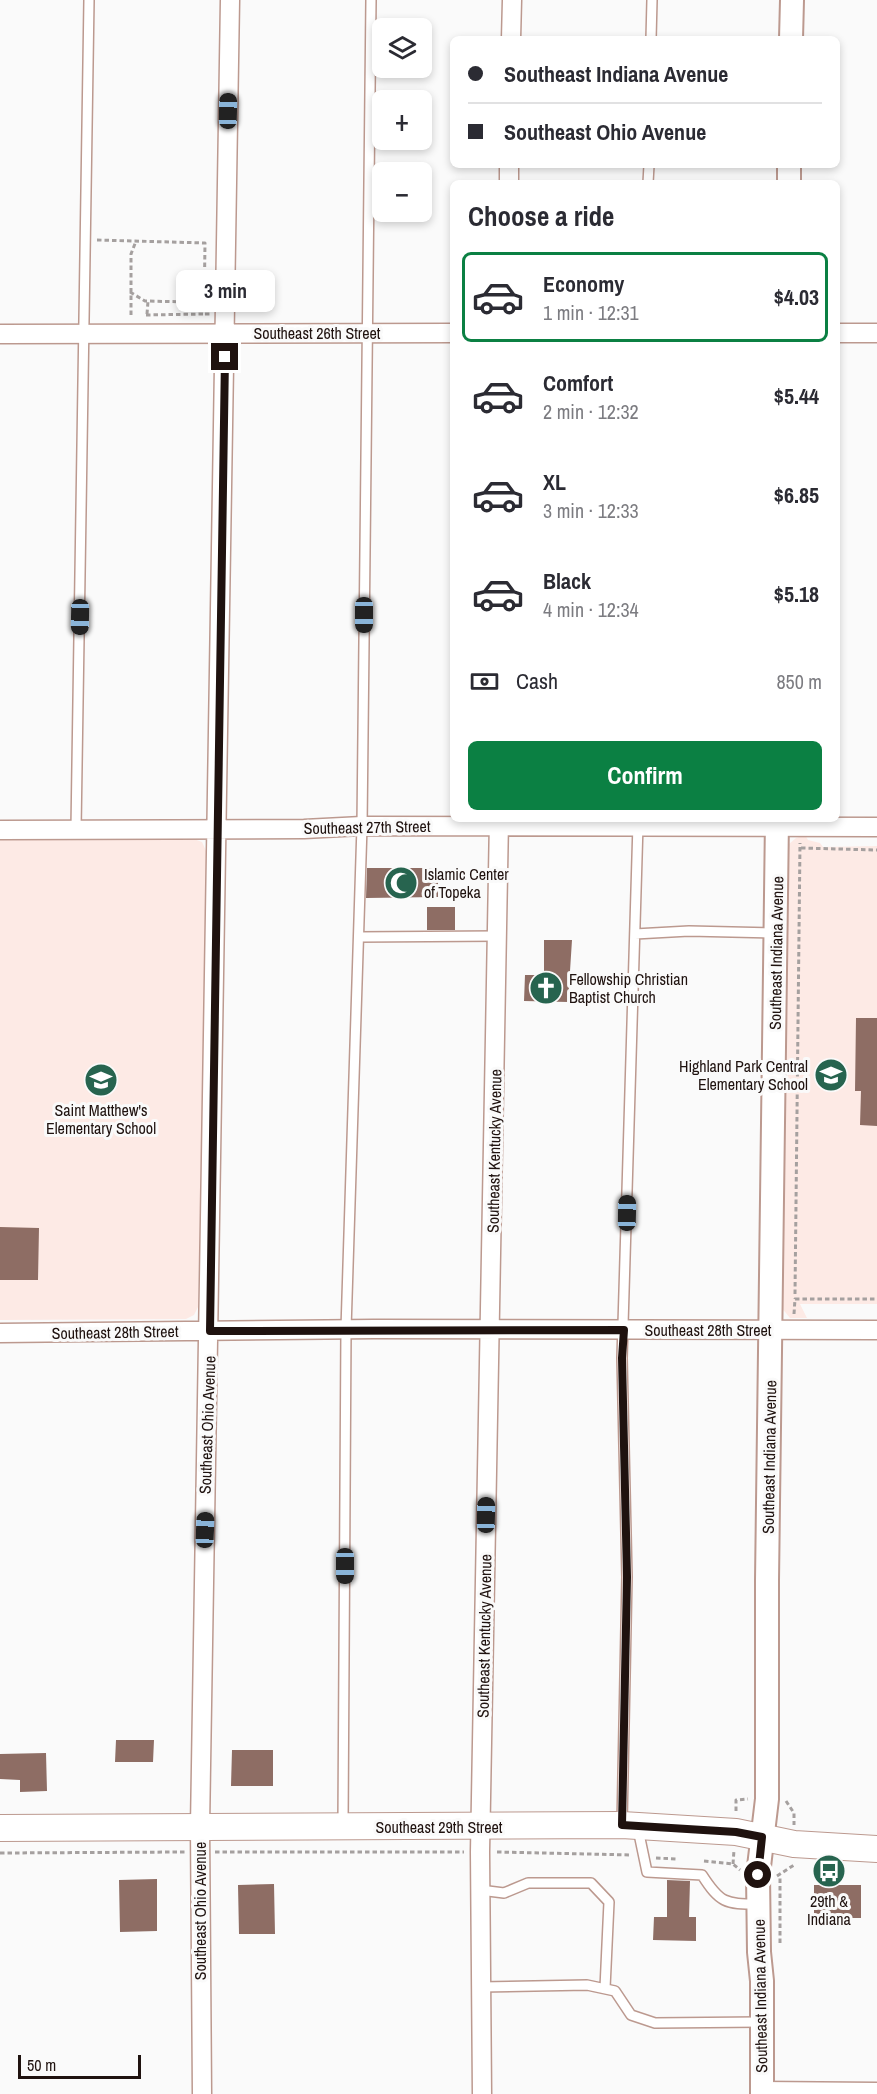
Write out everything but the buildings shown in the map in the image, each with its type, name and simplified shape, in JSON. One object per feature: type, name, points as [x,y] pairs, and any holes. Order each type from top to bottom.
[{"type":"main road","name":"Southeast 29th Street","points":[[0,1828],[343,1826],[481,1839],[630,1826],[736,1832],[805,1845],[877,1849]]},
{"type":"street","name":"Southeast Ohio Avenue","points":[[202,2094],[200,1827],[210,1331],[230,0]]},
{"type":"street","points":[[511,36],[512,0]]},
{"type":"street","points":[[791,36],[792,0]]},
{"type":"street","name":"Southeast 26th Street","points":[[0,334],[450,333]]},
{"type":"street","points":[[840,333],[877,333]]},
{"type":"street","name":"Southeast 27th Street","points":[[0,830],[217,829],[499,823],[777,822],[877,826]]},
{"type":"street","name":"Southeast Indiana Avenue","points":[[762,2092],[763,2022],[758,1875],[767,1799],[782,1330],[777,822]]},
{"type":"street","name":"Southeast Kentucky Avenue","points":[[482,2094],[480,1890],[484,1585],[491,1329],[499,823]]},
{"type":"street","name":"Southeast 28th Street","points":[[0,1333],[346,1329],[877,1330]]},
{"type":"street","points":[[762,2092],[877,2092]]},
{"type":"lane","points":[[76,829],[89,0]]},
{"type":"lane","points":[[343,1826],[346,1329],[362,826],[370,0]]},
{"type":"lane","points":[[651,36],[652,0]]},
{"type":"lane","points":[[638,823],[622,1358],[630,1826],[644,1856],[647,1872],[702,1875],[716,1896],[736,1904],[758,1904]]},
{"type":"lane","points":[[635,934],[689,931],[777,933]]},
{"type":"lane","points":[[359,937],[497,936]]},
{"type":"lane","points":[[480,1890],[504,1893],[528,1883],[591,1883],[609,1902],[605,1988]]},
{"type":"lane","points":[[481,1987],[587,1985],[615,1991],[630,2015],[655,2023],[763,2022]]},
{"type":"path","points":[[86,240],[205,243],[204,314]]},
{"type":"path","points":[[136,241],[131,254],[130,315],[226,313]]},
{"type":"path","points":[[183,289],[226,290]]},
{"type":"path","points":[[130,292],[148,301],[190,302],[189,289]]},
{"type":"path","points":[[147,315],[148,301]]},
{"type":"path","points":[[795,1294],[800,848],[877,849]]},
{"type":"path","points":[[782,1330],[795,1299],[877,1299]]},
{"type":"path","points":[[0,1853],[200,1852],[481,1839],[571,1852],[687,1860]]},
{"type":"path","points":[[698,1861],[733,1864],[745,1875],[780,1876],[795,1865]]},
{"type":"shaded area","name":"Highland Park Central Elementary School","points":[[805,835],[808,840],[820,843],[823,847],[877,846],[877,1304],[800,1304],[807,1318],[790,1318],[781,1307],[789,844]]},
{"type":"shaded area","name":"Saint Matthew's Elementary School","points":[[0,839],[194,839],[202,842],[207,853],[198,1307],[194,1315],[186,1319],[0,1320]]},
{"type":"place","name":"Islamic Center of Topeka","points":[[401,883]]},
{"type":"place","name":"Fellowship Christian Baptist Church","points":[[546,988]]},
{"type":"place","name":"Highland Park Central Elementary School","points":[[831,1075]]},
{"type":"place","name":"Saint Matthew's Elementary School","points":[[101,1080]]},
{"type":"place","name":"29th & Indiana","points":[[829,1871]]},
{"type":"route","points":[[225,357],[210,1331],[624,1330],[622,1358],[627,1577],[622,1825],[736,1832],[762,1837],[758,1875]]}]
